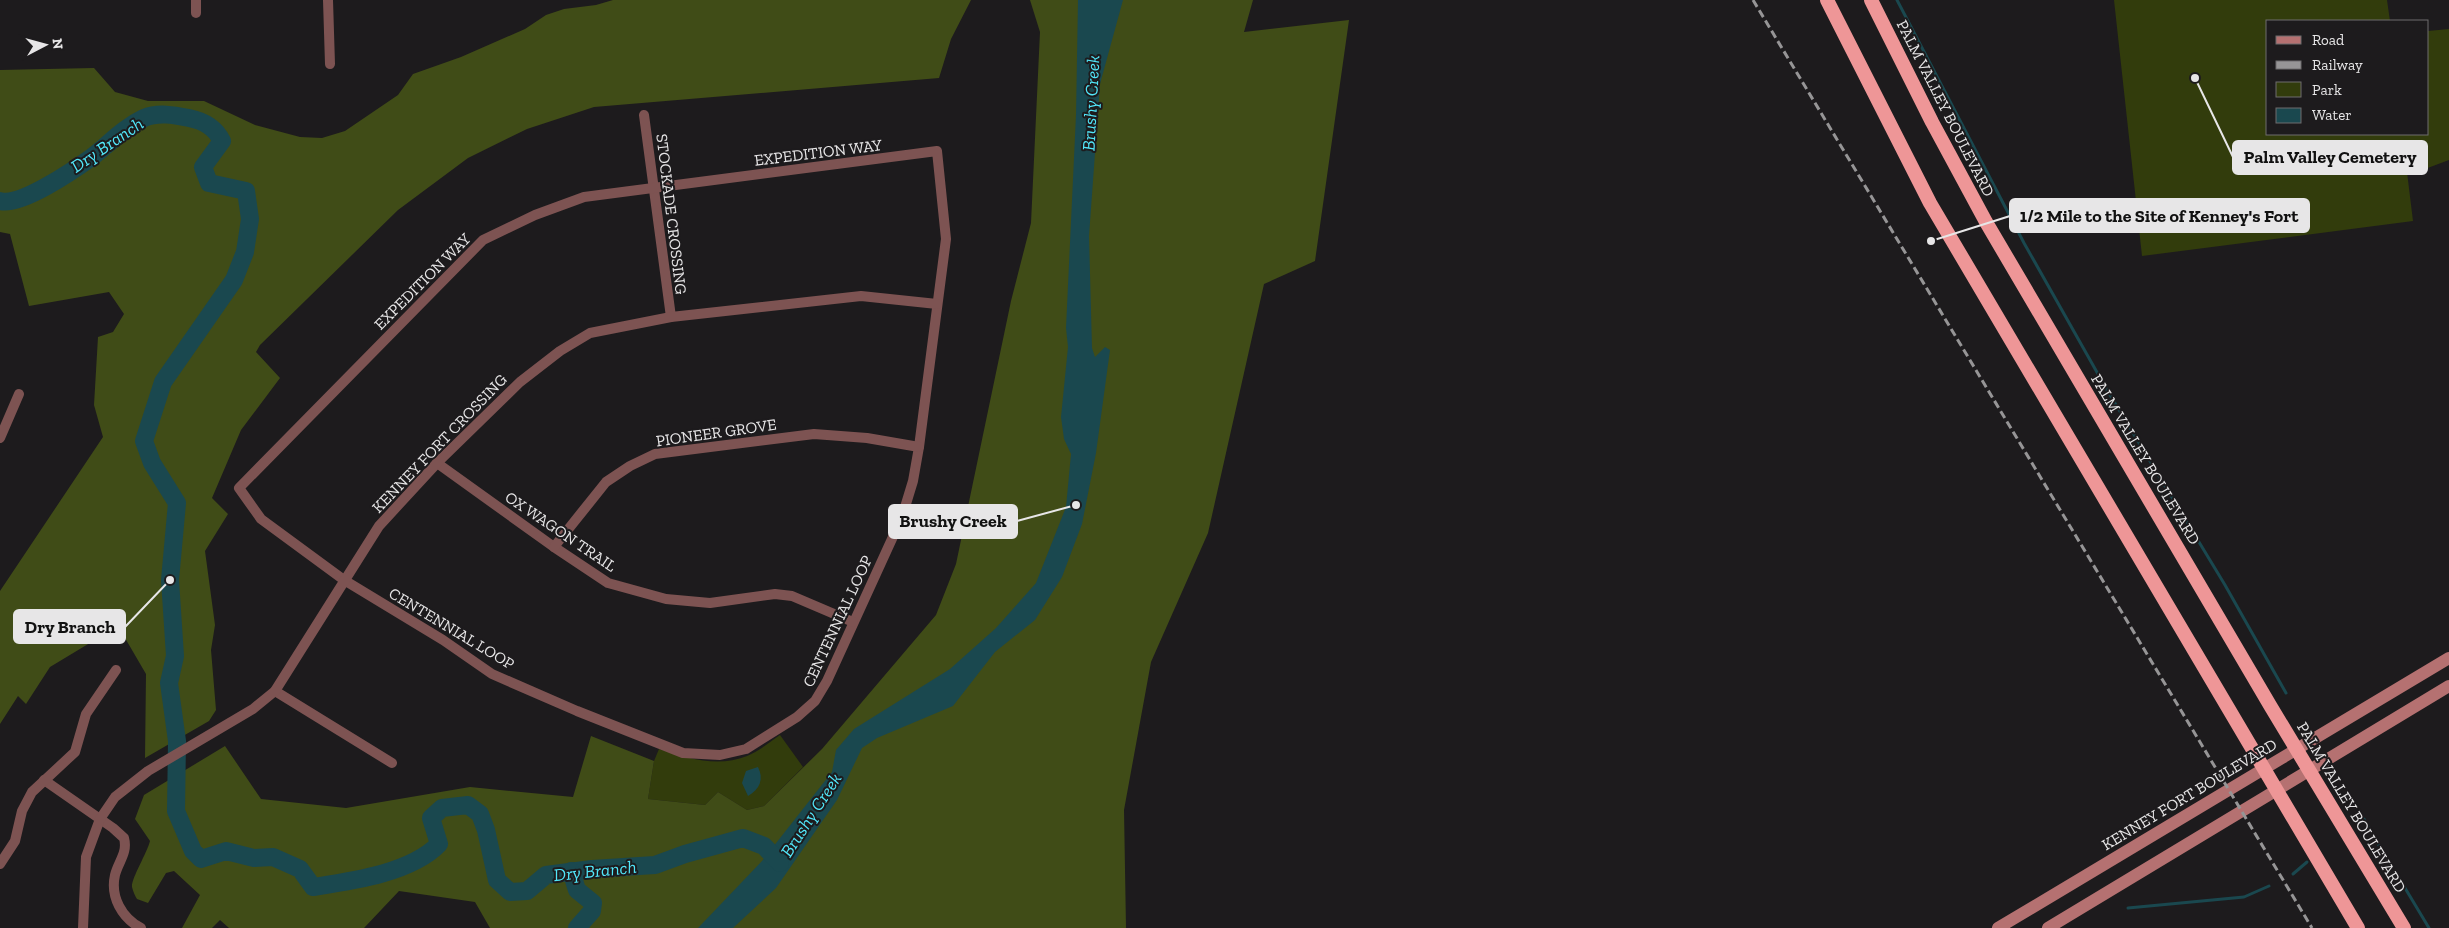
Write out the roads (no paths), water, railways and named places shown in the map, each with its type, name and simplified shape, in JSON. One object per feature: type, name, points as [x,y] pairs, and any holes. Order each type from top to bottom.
[{"type":"highway","points":[[1827,0],[1930,203],[2358,928]]},
{"type":"highway","name":"PALM VALLEY BOULEVARD","points":[[1871,0],[1924,107],[1986,222],[2271,707],[2404,928]]},
{"type":"main road","name":"KENNEY FORT BOULEVARD","points":[[1998,928],[2449,658]]},
{"type":"main road","points":[[2048,928],[2449,686]]},
{"type":"street","points":[[196,0],[196,13]]},
{"type":"street","points":[[328,0],[330,64]]},
{"type":"street","name":"STOCKADE CROSSING","points":[[644,115],[671,316]]},
{"type":"street","name":"EXPEDITION WAY","points":[[344,580],[260,519],[239,488],[483,240],[535,215],[584,197],[937,152]]},
{"type":"street","name":"CENTENNIAL LOOP","points":[[344,580],[443,640],[492,674],[577,711],[683,753],[720,756],[746,749],[797,717],[815,701],[827,681],[902,517],[913,481],[946,239],[937,152]]},
{"type":"street","name":"KENNEY FORT CROSSING","points":[[83,928],[86,857],[100,819],[115,797],[148,771],[218,731],[252,709],[274,691],[379,526],[437,463],[520,382],[560,351],[590,333],[671,316],[861,296],[937,304]]},
{"type":"street","points":[[0,438],[18,394]]},
{"type":"street","name":"PIONEER GROVE","points":[[554,547],[606,482],[630,466],[655,454],[814,434],[867,438],[919,447]]},
{"type":"street","name":"OX WAGON TRAIL","points":[[437,463],[554,547],[608,583],[666,599],[710,603],[775,594],[807,602],[853,622]]},
{"type":"street","points":[[0,864],[15,841],[26,804],[32,792],[76,752],[86,714],[116,670]]},
{"type":"street","points":[[274,691],[392,763]]},
{"type":"street","points":[[44,780],[124,838],[126,845],[124,855],[115,874],[115,897],[119,907],[141,928]]},
{"type":"water","points":[[1078,0],[1123,0],[1100,84],[1089,236],[1092,348],[1095,357],[1105,347],[1110,350],[1096,453],[1082,524],[1062,577],[1035,620],[995,652],[953,706],[877,738],[862,748],[837,800],[776,888],[733,928],[698,928],[762,861],[832,772],[836,750],[854,729],[950,669],[996,628],[1036,583],[1066,507],[1071,454],[1064,439],[1061,417],[1068,347],[1066,328],[1076,115]]},
{"type":"water","points":[[758,767],[761,776],[760,783],[748,796],[742,783],[746,771]]},
{"type":"waterway","points":[[1897,0],[2024,243],[2107,390],[2225,585],[2286,693]]},
{"type":"waterway","name":"Dry Branch","points":[[0,201],[20,198],[47,186],[92,157],[136,122],[149,116],[160,115],[194,119],[212,128],[222,141],[203,167],[209,183],[246,191],[250,219],[245,252],[234,280],[163,382],[144,441],[152,463],[177,503],[170,580],[175,656],[169,683],[177,741],[176,811],[193,851],[201,859],[226,851],[254,858],[273,857],[300,869],[313,887],[345,882],[397,869],[427,854],[439,844],[431,818],[442,808],[468,805],[480,814],[486,830],[497,880],[510,892],[527,891],[546,875],[592,869],[655,865],[685,854],[743,838],[764,846],[780,863]]},
{"type":"waterway","points":[[2364,819],[2381,849]]},
{"type":"waterway","points":[[2293,874],[2307,862]]},
{"type":"waterway","points":[[571,871],[577,890],[593,903],[592,911],[577,928]]},
{"type":"waterway","points":[[2399,878],[2429,928]]},
{"type":"waterway","points":[[2128,908],[2244,897],[2269,886]]},
{"type":"railway","points":[[1753,0],[2312,928]]},
{"type":"place","name":"Palm Valley Cemetery","points":[[2195,78]]},
{"type":"place","name":"1/2 Mile to the Site of Kenney's Fort","points":[[1931,241]]},
{"type":"place","name":"Brushy Creek","points":[[1076,505]]},
{"type":"place","name":"Dry Branch","points":[[170,580]]}]
